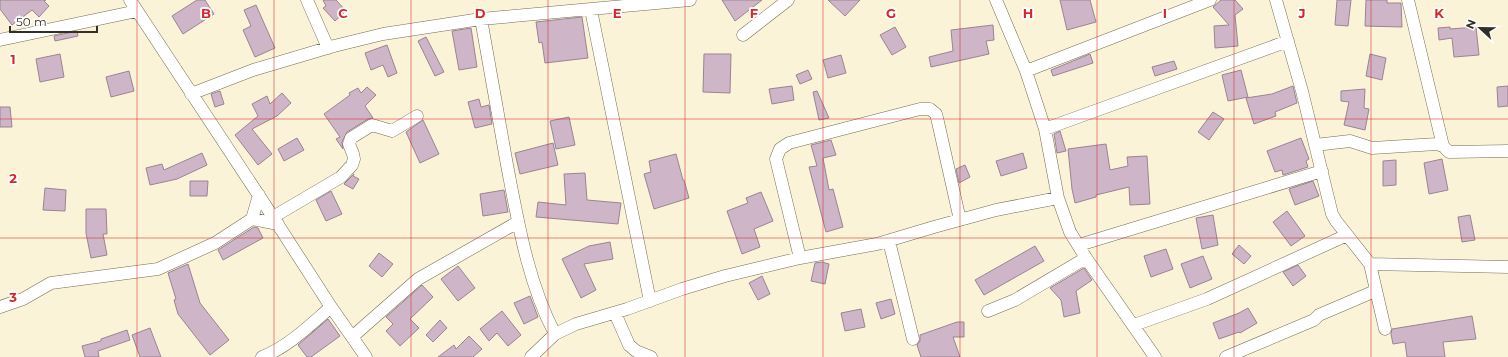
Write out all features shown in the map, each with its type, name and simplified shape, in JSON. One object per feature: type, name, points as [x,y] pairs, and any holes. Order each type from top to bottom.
[{"type":"street","points":[[130,0],[276,220],[331,307],[366,357]]},
{"type":"street","points":[[307,0],[328,48]]},
{"type":"street","points":[[191,94],[253,70],[383,34],[481,19],[690,0]]},
{"type":"street","points":[[743,34],[788,0]]},
{"type":"street","points":[[996,0],[1026,71],[1044,128],[1058,198],[1070,232],[1086,258],[1155,357]]},
{"type":"street","points":[[1026,71],[1210,0]]},
{"type":"street","points":[[1276,0],[1288,41],[1332,214],[1370,264],[1385,330]]},
{"type":"street","points":[[1408,0],[1443,146]]},
{"type":"street","points":[[591,10],[650,301]]},
{"type":"street","points":[[1,39],[137,11]]},
{"type":"street","points":[[481,19],[518,222],[538,297],[544,314],[555,334]]},
{"type":"street","points":[[1044,128],[1288,41]]},
{"type":"street","points":[[800,258],[776,159],[780,149],[789,143],[920,109],[930,109],[936,114],[960,220]]},
{"type":"street","points":[[0,307],[23,299],[51,284],[158,269],[215,243],[252,219],[276,220],[341,177],[352,165],[354,154],[349,144],[351,138],[372,125],[392,131],[417,116]]},
{"type":"street","points":[[1315,145],[1350,141],[1372,148],[1437,144],[1443,146],[1449,152],[1508,151]]},
{"type":"street","points":[[1079,245],[1322,171]]},
{"type":"street","points":[[252,219],[258,195]]},
{"type":"street","points":[[531,357],[555,334],[576,324],[615,313],[725,276],[800,258],[877,244],[996,210],[1058,198]]},
{"type":"street","points":[[352,337],[418,279],[518,222]]},
{"type":"street","points":[[1134,325],[1207,299],[1347,235]]},
{"type":"street","points":[[889,241],[913,339]]},
{"type":"street","points":[[988,311],[1016,300],[1086,258]]},
{"type":"street","points":[[1370,264],[1508,268]]},
{"type":"street","points":[[1226,357],[1314,320],[1319,315],[1375,291]]},
{"type":"street","points":[[262,357],[270,354],[301,333],[331,307]]},
{"type":"street","points":[[615,313],[629,345],[636,351],[651,357]]},
{"type":"building","points":[[0,0],[46,0],[44,1],[49,6],[39,17],[32,10],[12,25],[0,9]]},
{"type":"building","points":[[197,0],[205,0],[214,14],[183,34],[172,16]]},
{"type":"building","points":[[323,0],[336,0],[346,11],[335,21],[323,8],[326,6]]},
{"type":"building","points":[[722,0],[762,0],[735,21]]},
{"type":"building","points":[[828,0],[860,0],[845,16]]},
{"type":"building","points":[[1060,0],[1090,0],[1096,22],[1067,30]]},
{"type":"building","points":[[1221,0],[1235,0],[1243,9],[1235,15],[1238,46],[1215,48],[1214,26],[1229,25],[1213,7]]},
{"type":"building","points":[[1337,0],[1351,0],[1348,26],[1335,25]]},
{"type":"building","points":[[1366,0],[1387,0],[1387,3],[1401,3],[1402,27],[1365,26]]},
{"type":"building","points":[[256,5],[275,48],[255,57],[243,30],[251,26],[244,10]]},
{"type":"building","points":[[582,17],[588,58],[545,63],[542,42],[539,43],[536,22]]},
{"type":"building","points":[[993,25],[994,40],[986,41],[989,54],[931,67],[929,57],[953,51],[951,30]]},
{"type":"building","points":[[895,27],[906,47],[892,55],[880,35]]},
{"type":"building","points":[[1450,27],[1450,29],[1476,27],[1479,55],[1454,57],[1452,38],[1439,40],[1438,28]]},
{"type":"building","points":[[471,28],[477,67],[459,70],[452,31]]},
{"type":"building","points":[[77,31],[78,36],[55,41],[54,36]]},
{"type":"building","points":[[426,37],[444,72],[435,76],[418,41]]},
{"type":"building","points":[[387,45],[397,73],[388,77],[383,65],[371,70],[365,53]]},
{"type":"building","points":[[60,54],[64,77],[40,82],[36,59]]},
{"type":"building","points":[[704,54],[731,54],[730,93],[703,92]]},
{"type":"building","points":[[1090,54],[1093,63],[1053,76],[1051,70]]},
{"type":"building","points":[[1370,54],[1386,58],[1382,80],[1366,76]]},
{"type":"building","points":[[841,55],[846,73],[828,78],[823,60]]},
{"type":"building","points":[[1174,61],[1177,69],[1155,76],[1152,67]]},
{"type":"building","points":[[808,70],[812,79],[800,84],[796,75]]},
{"type":"building","points":[[1241,70],[1248,97],[1228,101],[1222,75]]},
{"type":"building","points":[[129,71],[134,91],[111,97],[106,77]]},
{"type":"building","points":[[792,86],[794,100],[772,104],[769,89]]},
{"type":"building","points":[[1293,86],[1297,103],[1275,112],[1276,116],[1254,124],[1246,98],[1272,94]]},
{"type":"building","points":[[1508,86],[1508,106],[1498,107],[1497,87]]},
{"type":"building","points":[[367,87],[376,95],[365,106],[373,118],[368,119],[347,132],[342,142],[343,149],[336,139],[340,137],[324,114],[350,95],[349,93],[358,88],[361,93]]},
{"type":"building","points":[[1365,89],[1364,108],[1369,109],[1365,130],[1344,125],[1349,102],[1341,101],[1341,91]]},
{"type":"building","points":[[220,91],[224,104],[215,107],[211,94]]},
{"type":"building","points":[[817,91],[829,118],[819,120],[813,92]]},
{"type":"building","points":[[282,93],[291,103],[277,116],[252,129],[272,154],[258,165],[235,135],[258,116],[252,104],[267,96],[270,104]]},
{"type":"building","points":[[479,99],[481,107],[489,105],[492,124],[475,128],[468,102]]},
{"type":"building","points":[[0,107],[10,107],[12,127],[0,127]]},
{"type":"building","points":[[1213,112],[1224,119],[1209,140],[1198,132]]},
{"type":"building","points":[[569,117],[575,145],[556,149],[550,121]]},
{"type":"building","points":[[423,120],[439,154],[420,163],[406,132]]},
{"type":"building","points":[[1060,131],[1066,151],[1057,153],[1054,134]]},
{"type":"building","points":[[297,138],[304,150],[284,161],[278,149]]},
{"type":"building","points":[[1301,138],[1309,159],[1306,161],[1308,167],[1283,175],[1282,170],[1275,172],[1267,151]]},
{"type":"building","points":[[831,140],[836,155],[823,158],[829,190],[833,189],[843,227],[826,232],[809,167],[817,166],[811,145]]},
{"type":"building","points":[[553,143],[558,165],[520,174],[515,153]]},
{"type":"building","points":[[1106,144],[1110,170],[1128,166],[1127,157],[1147,156],[1150,204],[1130,205],[1129,187],[1096,195],[1096,197],[1075,203],[1068,149]]},
{"type":"building","points":[[202,153],[207,165],[177,179],[150,185],[146,168],[162,164],[164,170]]},
{"type":"building","points":[[1023,153],[1027,168],[1001,176],[996,161]]},
{"type":"building","points":[[676,154],[689,198],[654,209],[644,174],[651,172],[649,161]]},
{"type":"building","points":[[1442,159],[1448,190],[1429,194],[1424,163]]},
{"type":"building","points":[[1396,160],[1396,185],[1383,186],[1383,161]]},
{"type":"building","points":[[965,165],[970,177],[959,183],[956,169]]},
{"type":"building","points":[[585,173],[587,200],[621,203],[618,224],[536,217],[538,202],[566,205],[564,174]]},
{"type":"building","points":[[354,174],[353,176],[359,179],[353,189],[344,184]]},
{"type":"building","points":[[190,181],[208,181],[207,196],[190,196]]},
{"type":"building","points":[[1313,181],[1319,196],[1295,205],[1289,189]]},
{"type":"building","points":[[45,188],[66,190],[65,211],[43,210]]},
{"type":"building","points":[[504,190],[508,212],[483,216],[480,194]]},
{"type":"building","points":[[331,191],[342,214],[326,221],[316,200]]},
{"type":"building","points":[[761,192],[773,221],[754,229],[760,247],[742,254],[727,211],[748,203],[746,198]]},
{"type":"building","points":[[86,209],[106,209],[107,234],[103,234],[107,255],[91,258],[86,233]]},
{"type":"building","points":[[1287,211],[1305,236],[1291,246],[1273,222]]},
{"type":"building","points":[[1213,215],[1218,245],[1202,249],[1196,218]]},
{"type":"building","points":[[1470,215],[1475,240],[1462,242],[1458,217]]},
{"type":"building","points":[[254,227],[258,228],[263,238],[223,260],[218,250]]},
{"type":"building","points":[[610,242],[613,259],[584,264],[596,290],[581,298],[562,259],[589,246]]},
{"type":"building","points":[[1239,245],[1251,256],[1244,264],[1232,254]]},
{"type":"building","points":[[1035,246],[1044,261],[984,295],[975,280]]},
{"type":"building","points":[[1166,249],[1173,269],[1151,277],[1144,256]]},
{"type":"building","points":[[379,253],[393,264],[382,277],[369,266]]},
{"type":"building","points":[[1203,256],[1212,279],[1190,288],[1181,264]]},
{"type":"building","points":[[822,262],[829,264],[825,284],[811,281],[815,263]]},
{"type":"building","points":[[188,264],[200,303],[229,340],[210,355],[178,314],[174,300],[176,299],[168,273]]},
{"type":"building","points":[[1298,265],[1306,276],[1293,286],[1283,272]]},
{"type":"building","points":[[458,266],[475,288],[458,301],[441,279]]},
{"type":"building","points":[[1084,268],[1092,280],[1076,291],[1080,313],[1064,317],[1061,300],[1050,288]]},
{"type":"building","points":[[762,276],[770,294],[758,300],[749,283]]},
{"type":"building","points":[[422,285],[433,297],[410,319],[419,328],[400,346],[386,331],[393,324],[386,317]]},
{"type":"building","points":[[530,296],[538,317],[524,324],[514,303]]},
{"type":"building","points":[[891,299],[895,314],[881,319],[876,303]]},
{"type":"building","points":[[1248,308],[1257,323],[1240,333],[1239,332],[1219,339],[1213,323]]},
{"type":"building","points":[[861,309],[865,327],[845,331],[841,313]]},
{"type":"building","points":[[502,311],[521,335],[508,346],[497,333],[489,341],[480,329]]},
{"type":"building","points":[[1472,316],[1476,339],[1443,342],[1445,357],[1407,357],[1405,342],[1393,344],[1391,334],[1392,329]]},
{"type":"building","points":[[328,319],[340,336],[311,357],[307,357],[298,345]]},
{"type":"building","points":[[440,320],[447,328],[433,342],[426,335]]},
{"type":"building","points":[[957,322],[964,322],[964,337],[953,337],[960,357],[921,357],[917,345],[920,341],[920,335]]},
{"type":"building","points":[[150,328],[161,357],[140,357],[132,335]]},
{"type":"building","points":[[127,330],[130,340],[98,351],[99,357],[85,357],[82,346],[101,341],[101,339]]},
{"type":"building","points":[[469,336],[482,349],[473,357],[438,357],[454,345],[456,349]]}]
